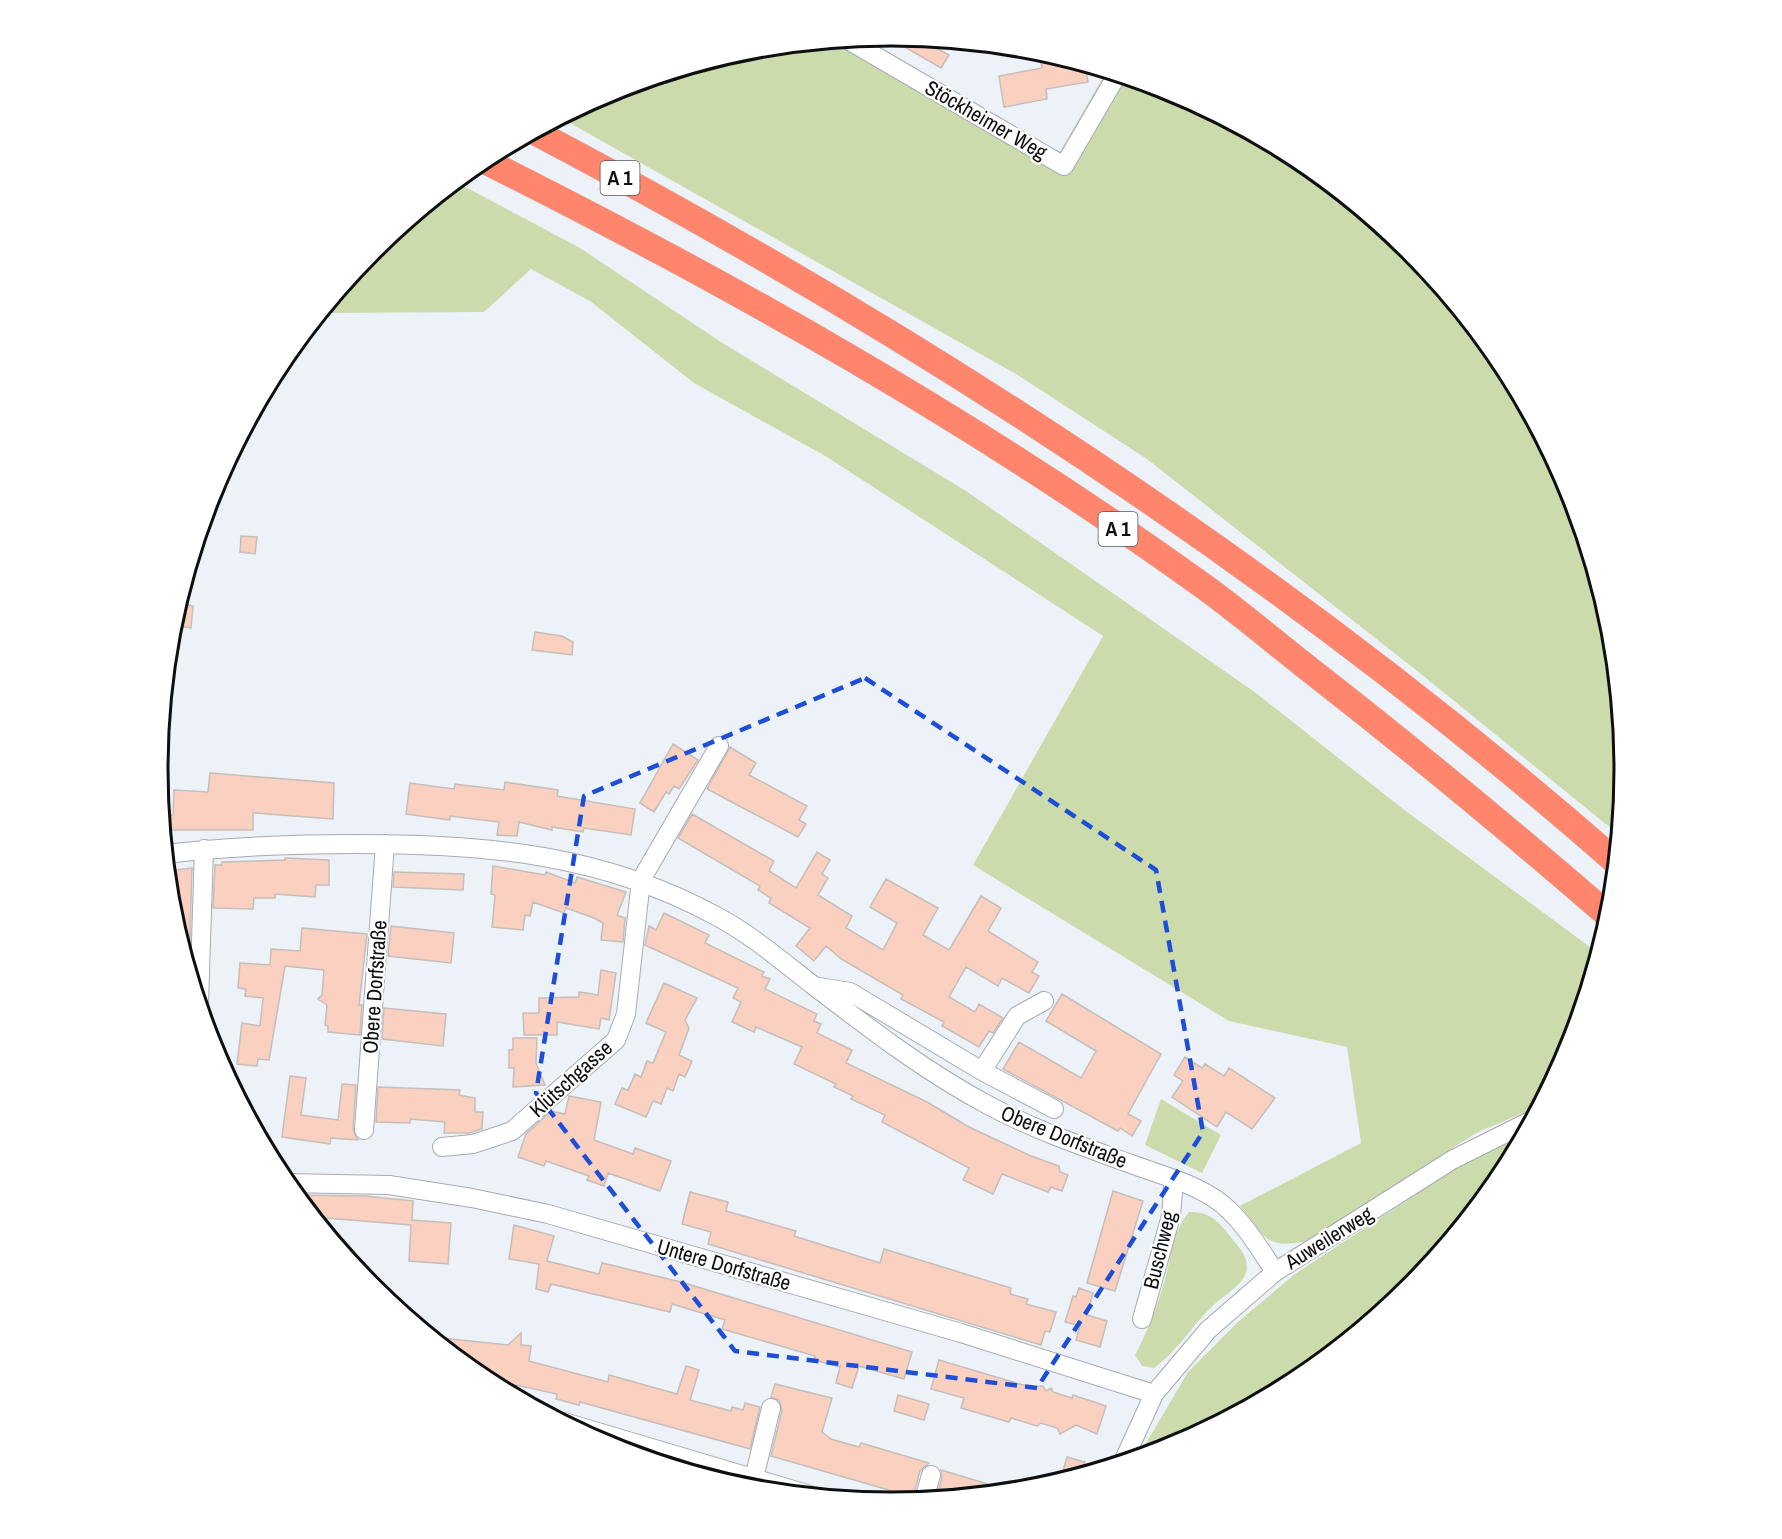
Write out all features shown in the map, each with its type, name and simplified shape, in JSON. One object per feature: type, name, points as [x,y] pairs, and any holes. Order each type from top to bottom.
[{"type":"highway","name":"A 1","points":[[543,136],[706,225],[1035,422],[1162,508],[1407,687],[1609,855]]},
{"type":"highway","name":"A 1","points":[[493,165],[683,262],[853,360],[1019,462],[1207,589],[1374,720],[1600,909]]},
{"type":"street","name":"Stöckheimer Weg","points":[[861,47],[1064,166],[1114,82]]},
{"type":"street","points":[[641,880],[719,746]]},
{"type":"street","name":"Obere Dorfstraße","points":[[173,853],[281,844],[385,844],[523,852],[599,868],[641,880],[718,917],[763,946],[905,1054],[988,1105],[1040,1132],[1174,1179],[1222,1204],[1253,1238],[1275,1272]]},
{"type":"street","name":"Obere Dorfstraße","points":[[364,1130],[385,844]]},
{"type":"street","points":[[200,980],[204,849]]},
{"type":"street","name":"Klütschgasse","points":[[442,1147],[472,1144],[512,1131],[616,1040],[626,1014],[641,880]]},
{"type":"street","name":"Obere Dorfstraße","points":[[814,986],[850,992],[982,1071],[1054,1109]]},
{"type":"street","points":[[982,1071],[1017,1017],[1044,1001]]},
{"type":"street","name":"Auweilerweg","points":[[1154,1394],[1208,1330],[1275,1272],[1452,1160],[1519,1126]]},
{"type":"street","name":"Buschweg","points":[[1142,1319],[1170,1216],[1174,1179]]},
{"type":"street","name":"Untere Dorfstraße","points":[[298,1183],[389,1185],[548,1214],[961,1333],[1154,1394]]},
{"type":"street","points":[[1127,1452],[1154,1394]]},
{"type":"street","points":[[754,1478],[771,1408]]},
{"type":"street","points":[[612,1436],[764,1481]]},
{"type":"street","points":[[926,1491],[931,1475]]},
{"type":"highlighted area","points":[[865,678],[1156,870],[1203,1132],[1037,1388],[735,1351],[536,1093],[584,796]]},
{"type":"green space","points":[[843,48],[1050,169],[1102,79],[1168,102],[1211,121],[1293,168],[1368,226],[1435,293],[1465,329],[1492,368],[1539,450],[1576,537],[1600,628],[1608,675],[1612,722],[1614,770],[1611,828],[1421,674],[1147,459],[1016,374],[569,122],[614,102],[704,71],[750,60]]},
{"type":"green space","points":[[464,186],[580,248],[721,342],[966,491],[1256,693],[1403,809],[1591,948],[1576,1002],[1559,1046],[1527,1111],[1478,1132],[1307,1241],[1282,1244],[1267,1238],[1240,1206],[1361,1143],[1347,1047],[1229,1021],[973,865],[1103,636],[827,457],[694,383],[590,301],[531,269],[484,312],[330,313],[380,258],[414,226]]},
{"type":"green space","points":[[1161,1099],[1221,1135],[1202,1173],[1145,1145]]},
{"type":"green space","points":[[1512,1138],[1465,1210],[1435,1246],[1368,1313],[1293,1371],[1252,1396],[1211,1418],[1145,1446],[1188,1372],[1238,1322],[1295,1274],[1485,1149]]},
{"type":"green space","points":[[1189,1212],[1208,1215],[1221,1226],[1242,1252],[1247,1267],[1246,1272],[1238,1285],[1209,1310],[1163,1361],[1154,1368],[1142,1366],[1135,1355],[1157,1304],[1178,1230]]},
{"type":"building","points":[[904,47],[936,48],[949,55],[941,68]]},
{"type":"building","points":[[1041,62],[1078,71],[1086,74],[1088,82],[1046,89],[1047,99],[1004,107],[999,76],[1042,68]]},
{"type":"building","points":[[241,536],[257,537],[255,554],[240,552]]},
{"type":"building","points":[[188,605],[193,606],[191,628],[182,627]]},
{"type":"building","points":[[535,632],[562,636],[573,642],[572,655],[532,650]]},
{"type":"building","points":[[673,744],[698,760],[679,789],[674,786],[669,794],[666,792],[654,812],[640,803]]},
{"type":"building","points":[[730,747],[756,763],[749,775],[807,806],[799,820],[806,824],[798,837],[707,789]]},
{"type":"building","points":[[210,773],[334,783],[333,819],[253,813],[253,830],[171,830],[170,815],[173,815],[174,790],[208,792]]},
{"type":"building","points":[[505,782],[558,790],[557,796],[635,809],[631,835],[584,828],[583,832],[552,827],[552,830],[519,822],[517,836],[497,835],[499,822],[450,816],[450,820],[406,814],[410,783],[454,789],[455,784],[504,790]]},
{"type":"building","points":[[692,814],[774,861],[769,871],[796,888],[817,852],[830,860],[822,874],[828,878],[818,895],[852,916],[846,928],[883,950],[897,923],[870,907],[886,879],[938,908],[923,935],[949,950],[981,896],[1001,908],[988,931],[1038,962],[1032,972],[1039,976],[1029,993],[1002,978],[998,986],[966,967],[949,997],[975,1012],[979,1004],[1003,1018],[993,1033],[989,1031],[979,1047],[942,1026],[944,1022],[901,999],[903,995],[841,959],[826,946],[814,961],[796,946],[810,928],[769,903],[771,898],[758,890],[760,886],[678,838]]},
{"type":"building","points":[[285,858],[329,860],[329,885],[316,885],[315,897],[275,894],[275,898],[254,898],[253,909],[213,908],[215,865],[222,865],[222,862],[285,860]]},
{"type":"building","points":[[493,866],[545,875],[546,872],[575,883],[577,877],[626,892],[617,915],[625,918],[623,942],[601,940],[603,923],[594,918],[566,908],[564,913],[533,902],[530,916],[525,915],[523,930],[492,927],[495,895],[491,894]]},
{"type":"building","points":[[192,868],[190,943],[182,911],[175,870]]},
{"type":"building","points":[[394,872],[464,874],[463,890],[393,887]]},
{"type":"building","points":[[664,913],[709,935],[705,943],[764,972],[762,976],[770,979],[765,989],[817,1014],[814,1021],[821,1024],[817,1033],[852,1050],[846,1063],[927,1102],[969,1127],[1031,1156],[1059,1166],[1060,1172],[1068,1175],[1062,1191],[1051,1187],[1048,1192],[1002,1174],[993,1194],[963,1180],[969,1168],[882,1122],[885,1115],[851,1099],[853,1096],[834,1087],[836,1084],[794,1064],[802,1047],[756,1027],[754,1032],[732,1022],[741,1002],[733,998],[738,988],[645,945],[649,926],[656,930]]},
{"type":"building","points":[[391,926],[454,933],[451,963],[388,956]]},
{"type":"building","points":[[302,928],[367,934],[359,1005],[362,1005],[360,1035],[328,1032],[328,1026],[325,1025],[327,1005],[318,999],[322,995],[324,970],[285,966],[269,1060],[258,1059],[257,1066],[237,1064],[242,1023],[260,1026],[263,998],[245,996],[246,989],[238,988],[240,963],[270,965],[271,949],[300,951]]},
{"type":"building","points":[[601,970],[616,973],[609,1020],[601,1018],[599,1029],[557,1022],[557,1035],[524,1035],[523,1013],[539,1013],[539,998],[579,997],[579,992],[598,995]]},
{"type":"building","points":[[664,983],[697,998],[685,1020],[689,1028],[679,1055],[692,1061],[685,1077],[679,1074],[673,1091],[667,1088],[661,1104],[653,1101],[646,1117],[615,1104],[622,1088],[628,1090],[635,1074],[641,1077],[647,1061],[653,1063],[666,1032],[646,1023]]},
{"type":"building","points":[[1062,994],[1161,1054],[1128,1114],[1141,1121],[1132,1136],[1120,1128],[1118,1131],[1003,1069],[1019,1042],[1081,1078],[1096,1051],[1046,1021]]},
{"type":"building","points":[[384,1008],[446,1014],[443,1046],[382,1039]]},
{"type":"building","points":[[513,1038],[537,1038],[536,1063],[545,1085],[513,1087],[514,1068],[509,1068],[509,1050],[513,1050]]},
{"type":"building","points":[[1185,1057],[1202,1068],[1205,1064],[1224,1076],[1229,1068],[1275,1098],[1252,1129],[1226,1112],[1217,1127],[1172,1097],[1183,1081],[1174,1075]]},
{"type":"building","points":[[290,1076],[306,1078],[301,1115],[338,1120],[342,1084],[356,1085],[353,1129],[358,1140],[331,1138],[330,1144],[282,1137]]},
{"type":"building","points":[[378,1087],[460,1090],[459,1095],[475,1098],[475,1112],[483,1112],[482,1129],[469,1133],[444,1133],[445,1122],[410,1119],[410,1123],[376,1122]]},
{"type":"building","points":[[569,1096],[601,1102],[594,1140],[633,1154],[635,1148],[671,1161],[660,1191],[608,1173],[604,1186],[587,1180],[589,1176],[546,1161],[544,1166],[518,1157],[526,1134],[551,1111],[565,1114]]},
{"type":"building","points":[[1113,1191],[1143,1201],[1115,1291],[1087,1283]]},
{"type":"building","points":[[690,1192],[728,1202],[726,1211],[796,1231],[794,1236],[880,1263],[884,1249],[1011,1288],[1010,1294],[1028,1299],[1026,1304],[1056,1312],[1050,1332],[1045,1331],[1041,1345],[708,1244],[711,1232],[682,1224]]},
{"type":"building","points":[[307,1195],[365,1196],[413,1201],[412,1220],[451,1223],[448,1264],[409,1261],[411,1225],[323,1218]]},
{"type":"building","points":[[514,1225],[554,1236],[547,1261],[599,1274],[602,1263],[681,1282],[912,1352],[904,1379],[859,1366],[852,1388],[836,1383],[840,1367],[814,1360],[815,1356],[722,1329],[725,1320],[672,1304],[670,1312],[551,1284],[548,1292],[536,1289],[539,1264],[509,1259]]},
{"type":"building","points":[[1079,1288],[1093,1293],[1087,1315],[1107,1321],[1100,1347],[1076,1340],[1080,1326],[1065,1322],[1073,1296],[1076,1297]]},
{"type":"building","points":[[521,1333],[521,1345],[531,1346],[529,1361],[608,1382],[609,1375],[677,1394],[686,1366],[699,1370],[690,1400],[731,1411],[732,1407],[743,1410],[745,1403],[760,1407],[750,1449],[580,1402],[579,1405],[556,1399],[557,1394],[509,1383],[445,1338],[508,1345]]},
{"type":"building","points":[[939,1360],[1030,1387],[1043,1386],[1046,1391],[1051,1388],[1053,1392],[1072,1398],[1073,1395],[1106,1406],[1097,1434],[1076,1425],[1060,1434],[1057,1428],[1041,1423],[1037,1426],[1011,1418],[1009,1422],[961,1408],[964,1398],[931,1389]]},
{"type":"building","points":[[775,1384],[832,1398],[822,1432],[831,1439],[859,1447],[861,1443],[929,1463],[920,1471],[914,1492],[895,1492],[771,1456],[782,1410],[779,1400],[771,1397]]},
{"type":"building","points":[[898,1395],[929,1404],[924,1420],[894,1411]]},
{"type":"building","points":[[1067,1457],[1085,1462],[1084,1466],[1063,1472]]},
{"type":"building","points":[[941,1470],[991,1485],[938,1491],[942,1478]]}]
